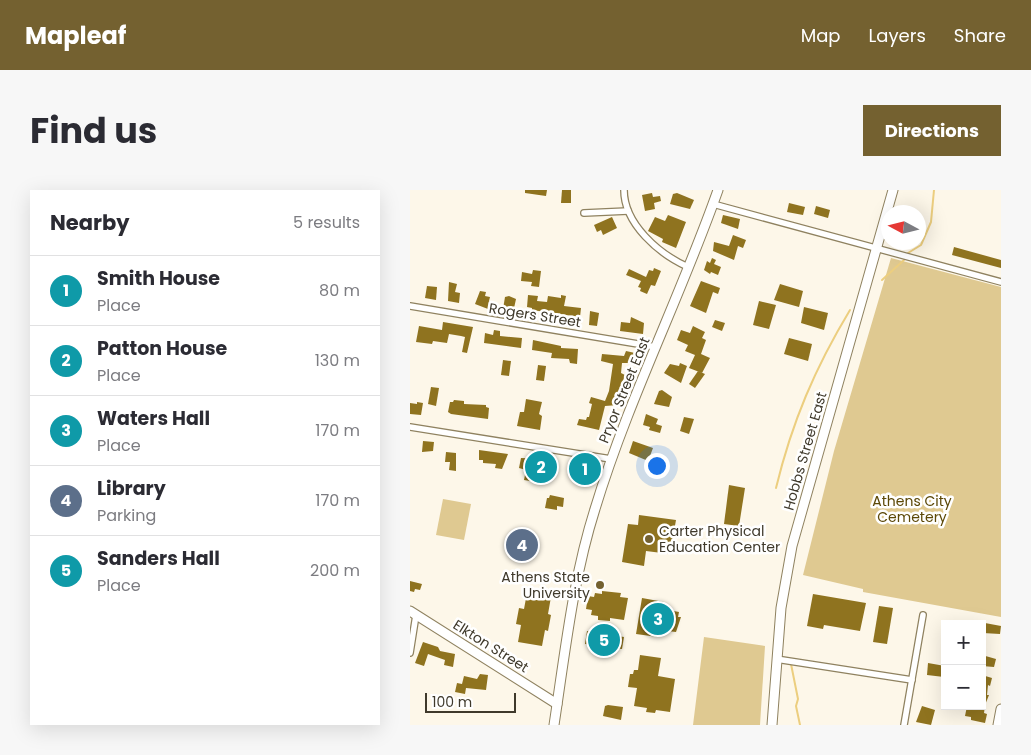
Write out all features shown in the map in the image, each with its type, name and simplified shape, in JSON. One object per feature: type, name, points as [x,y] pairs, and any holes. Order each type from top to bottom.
[{"type":"street","points":[[624,190],[628,211],[642,232],[656,247],[688,267]]},
{"type":"street","name":"Pryor Street East","points":[[554,725],[582,565],[594,511],[611,459],[718,190]]},
{"type":"street","name":"Hobbs Street East","points":[[772,725],[781,608],[792,546],[893,190]]},
{"type":"street","points":[[713,204],[877,250],[1001,282]]},
{"type":"street","points":[[584,212],[628,211]]},
{"type":"street","name":"Rogers Street","points":[[410,306],[656,347]]},
{"type":"street","points":[[410,428],[611,459]]},
{"type":"street","points":[[410,653],[413,613]]},
{"type":"street","name":"Elkton Street","points":[[413,613],[557,704]]},
{"type":"street","points":[[904,725],[923,615]]},
{"type":"street","points":[[776,659],[912,680]]},
{"type":"street","points":[[998,725],[1001,709]]},
{"type":"green space","name":"Athens City Cemetery","points":[[891,258],[1001,287],[1001,617],[863,592],[863,589],[803,575],[834,451]]},
{"type":"green space","points":[[443,499],[471,504],[464,540],[436,535]]},
{"type":"green space","points":[[704,637],[765,646],[760,725],[693,725]]},
{"type":"building","points":[[525,190],[547,190],[546,196],[525,193]]},
{"type":"building","points":[[562,190],[571,190],[571,203],[561,203]]},
{"type":"building","points":[[652,193],[653,197],[660,196],[661,201],[654,203],[655,209],[645,211],[642,195]]},
{"type":"building","points":[[677,193],[694,200],[690,209],[670,204],[673,194]]},
{"type":"building","points":[[789,203],[805,207],[803,215],[787,212]]},
{"type":"building","points":[[816,206],[830,210],[828,218],[814,214]]},
{"type":"building","points":[[668,215],[686,222],[676,248],[662,242],[663,239],[648,231],[655,217],[665,221]]},
{"type":"building","points":[[723,215],[740,219],[738,229],[721,223]]},
{"type":"building","points":[[612,217],[617,228],[603,235],[601,230],[597,232],[594,225]]},
{"type":"building","points":[[733,235],[746,240],[743,248],[738,246],[734,260],[713,251],[714,242],[729,246]]},
{"type":"building","points":[[954,247],[1001,260],[1001,268],[952,255]]},
{"type":"building","points":[[712,258],[716,260],[714,264],[721,267],[718,275],[711,272],[710,274],[704,270],[707,261],[710,263]]},
{"type":"building","points":[[654,268],[661,271],[655,286],[651,285],[647,294],[640,291],[641,288],[638,287],[641,281],[626,275],[629,269],[646,277],[649,270],[653,271]]},
{"type":"building","points":[[533,270],[541,271],[539,287],[531,286],[532,282],[521,281],[522,272],[532,274]]},
{"type":"building","points":[[701,281],[720,288],[718,294],[713,292],[706,313],[690,306]]},
{"type":"building","points":[[449,282],[457,284],[455,292],[460,293],[459,303],[448,301]]},
{"type":"building","points":[[780,284],[803,291],[799,307],[774,300]]},
{"type":"building","points":[[427,286],[437,287],[436,300],[425,298]]},
{"type":"building","points":[[480,291],[486,292],[485,296],[490,297],[489,301],[493,302],[492,307],[489,306],[488,309],[475,304]]},
{"type":"building","points":[[528,295],[538,296],[537,301],[547,302],[548,296],[561,298],[561,295],[566,296],[564,306],[581,308],[580,317],[532,310],[532,308],[527,307]]},
{"type":"building","points":[[509,296],[516,299],[513,313],[503,309],[505,297]]},
{"type":"building","points":[[759,301],[776,305],[769,329],[753,325]]},
{"type":"building","points":[[804,307],[828,313],[824,330],[801,323]]},
{"type":"building","points":[[590,311],[599,313],[597,326],[589,325]]},
{"type":"building","points":[[631,317],[644,323],[643,334],[620,331],[621,322],[630,323]]},
{"type":"building","points":[[715,320],[725,323],[722,331],[712,327]]},
{"type":"building","points":[[443,322],[473,327],[467,353],[462,352],[465,337],[461,336],[449,334],[447,343],[433,341],[432,344],[416,342],[419,326],[442,330]]},
{"type":"building","points":[[693,326],[705,332],[702,338],[706,340],[701,354],[710,358],[702,373],[689,368],[695,355],[685,351],[688,345],[677,340],[681,330],[690,333]]},
{"type":"building","points":[[494,330],[500,331],[500,336],[522,338],[521,348],[484,343],[485,333],[493,335]]},
{"type":"building","points":[[789,338],[812,344],[808,361],[784,354]]},
{"type":"building","points":[[533,340],[561,346],[561,348],[578,349],[577,364],[570,363],[569,359],[551,358],[552,353],[532,350]]},
{"type":"building","points":[[626,351],[635,353],[632,363],[622,363],[621,373],[625,375],[618,395],[621,396],[618,405],[605,406],[599,430],[577,425],[579,419],[586,420],[589,417],[592,404],[589,403],[591,397],[605,401],[609,391],[613,364],[601,361],[602,354],[624,356]]},
{"type":"building","points":[[503,360],[511,361],[509,376],[501,375]]},
{"type":"building","points":[[680,363],[687,366],[681,383],[664,373],[670,364],[679,366]]},
{"type":"building","points":[[538,365],[546,366],[544,381],[536,380]]},
{"type":"building","points":[[698,371],[705,374],[695,388],[689,384]]},
{"type":"building","points":[[431,387],[439,388],[436,406],[428,404]]},
{"type":"building","points":[[662,390],[672,397],[669,407],[654,404],[659,391]]},
{"type":"building","points":[[526,399],[542,402],[539,414],[542,416],[540,430],[517,426],[520,412],[524,412]]},
{"type":"building","points":[[454,400],[464,401],[464,404],[486,405],[489,408],[488,419],[451,414],[448,412],[450,402]]},
{"type":"building","points":[[417,402],[423,403],[421,415],[410,414],[410,403],[417,404]]},
{"type":"building","points":[[646,414],[658,419],[656,424],[662,426],[660,433],[649,430],[650,427],[643,425]]},
{"type":"building","points":[[684,417],[694,419],[689,434],[680,431]]},
{"type":"building","points":[[423,441],[434,442],[433,451],[422,452]]},
{"type":"building","points":[[633,441],[653,448],[650,456],[654,458],[653,463],[629,453]]},
{"type":"building","points":[[479,450],[508,454],[502,469],[495,468],[496,464],[483,463],[483,460],[479,460]]},
{"type":"building","points":[[446,452],[456,453],[456,471],[449,470],[450,462],[445,462]]},
{"type":"building","points":[[521,458],[546,459],[545,474],[532,472],[530,481],[524,480],[526,470],[519,468]]},
{"type":"building","points":[[583,464],[593,464],[591,476],[581,475],[577,471],[578,466],[583,467]]},
{"type":"building","points":[[729,485],[745,488],[739,526],[724,524]]},
{"type":"building","points":[[550,495],[564,498],[563,507],[557,506],[557,510],[545,508],[547,498]]},
{"type":"building","name":"Carter Physical Education Center","points":[[639,515],[676,520],[670,554],[646,551],[644,566],[622,562],[628,524],[638,525]]},
{"type":"building","points":[[410,581],[422,584],[420,590],[410,591]]},
{"type":"building","points":[[602,591],[621,593],[620,597],[628,598],[624,620],[610,618],[610,621],[598,620],[598,616],[591,615],[592,610],[586,609],[588,596],[594,597],[595,593],[602,594]]},
{"type":"building","points":[[527,593],[551,597],[548,614],[551,615],[548,631],[545,630],[542,646],[518,642],[521,625],[516,624],[519,608],[524,609]]},
{"type":"building","points":[[813,594],[866,603],[860,631],[824,625],[823,629],[807,626]]},
{"type":"building","points":[[642,598],[664,602],[663,609],[679,612],[678,617],[681,617],[676,632],[659,630],[658,637],[636,634]]},
{"type":"building","points":[[879,606],[893,608],[887,644],[873,642]]},
{"type":"building","points":[[986,623],[1001,626],[1000,634],[986,633]]},
{"type":"building","points":[[587,631],[624,637],[622,649],[585,644]]},
{"type":"building","points":[[423,642],[438,647],[440,651],[455,654],[453,667],[444,665],[445,660],[428,654],[424,666],[415,663]]},
{"type":"building","points":[[640,655],[661,658],[658,676],[675,679],[670,712],[656,710],[655,713],[646,712],[647,708],[634,706],[637,688],[628,687],[630,674],[633,674],[634,670],[638,670]]},
{"type":"building","points":[[986,656],[996,659],[994,667],[986,666]]},
{"type":"building","points":[[928,663],[941,665],[941,677],[927,675]]},
{"type":"building","points":[[480,674],[488,675],[486,690],[466,688],[465,694],[455,692],[457,683],[462,684],[464,676],[477,679]]},
{"type":"building","points":[[986,676],[992,678],[990,686],[988,685],[987,695],[989,695],[986,702]]},
{"type":"building","points":[[605,706],[623,707],[621,720],[603,716]]},
{"type":"building","points":[[922,706],[935,710],[931,725],[916,722]]},
{"type":"building","points":[[966,710],[984,710],[984,713],[987,714],[985,723],[971,720],[971,717],[965,716]]},
{"type":"waterway","points":[[908,253],[921,245],[931,222],[934,190]]},
{"type":"waterway","points":[[882,280],[904,260]]},
{"type":"waterway","points":[[776,488],[789,440],[815,374],[850,310]]},
{"type":"waterway","points":[[791,664],[798,699],[796,706],[800,725]]},
{"type":"place","name":"Patton House","points":[[541,467]]},
{"type":"place","name":"Smith House","points":[[585,469]]},
{"type":"place","name":"Carter Physical Education Center","points":[[649,539]]},
{"type":"place","name":"Library","points":[[522,545]]},
{"type":"place","name":"Athens State University","points":[[600,585]]},
{"type":"place","name":"Waters Hall","points":[[658,619]]},
{"type":"place","name":"Sanders Hall","points":[[604,640]]}]
